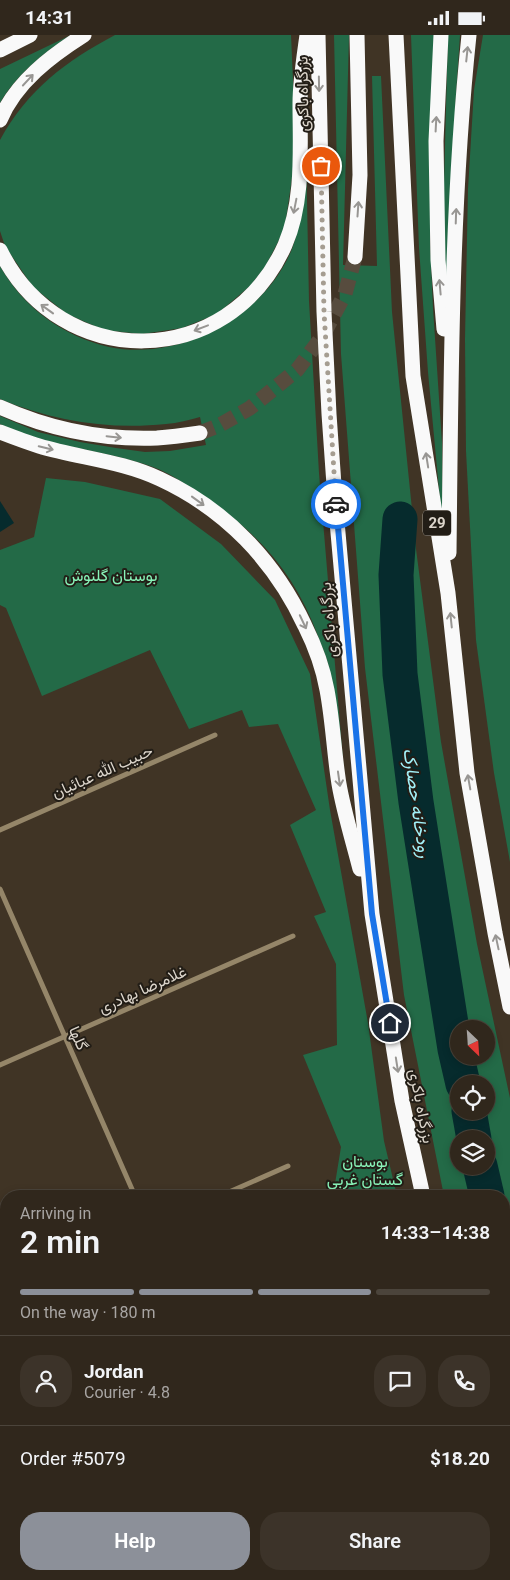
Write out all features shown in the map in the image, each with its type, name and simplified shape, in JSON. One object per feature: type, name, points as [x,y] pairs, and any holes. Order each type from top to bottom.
[{"type":"highway","points":[[0,50],[30,35]]},
{"type":"highway","points":[[0,119],[13,97],[27,80],[50,59],[84,35]]},
{"type":"highway","points":[[0,250],[14,276],[36,301],[48,311],[74,326],[104,337],[155,341],[210,325],[228,314],[262,285],[273,269],[291,227],[298,189],[300,101],[307,35]]},
{"type":"highway","name":"بزرگراه باکری","points":[[318,35],[324,312],[335,499],[372,914],[402,1101],[422,1190]]},
{"type":"highway","points":[[354,257],[360,175],[357,35]]},
{"type":"highway","name":"29","points":[[396,35],[413,376],[448,593],[467,773],[510,1007]]},
{"type":"highway","points":[[441,35],[436,141],[438,260],[451,405]]},
{"type":"highway","points":[[448,593],[456,205],[468,35]]},
{"type":"highway","points":[[0,407],[23,417],[66,430],[117,438],[158,438],[200,433]]},
{"type":"highway","points":[[0,432],[39,446],[132,468],[159,478],[190,495],[241,534],[276,574],[293,600],[315,647],[327,689],[339,786],[372,914]]},
{"type":"street","name":"حبیب الله عبائیان","points":[[0,830],[215,735]]},
{"type":"street","name":"گلها","points":[[0,889],[132,1190]]},
{"type":"street","name":"غلامرضا بهادری","points":[[0,1065],[293,936]]},
{"type":"street","points":[[234,1190],[288,1166]]},
{"type":"green space","points":[[71,35],[31,65],[14,83],[0,103],[0,69]]},
{"type":"green space","points":[[115,35],[291,35],[296,150],[285,226],[265,267],[250,286],[217,314],[182,328],[142,334],[104,330],[67,314],[33,287],[5,246],[0,231],[0,140],[22,106],[49,79],[80,55]]},
{"type":"green space","points":[[334,35],[349,35],[343,265],[377,266],[372,76],[381,76],[392,312],[416,549],[441,742],[477,944],[493,1020],[450,1020],[450,1065],[495,1065],[495,1028],[510,1098],[510,1190],[443,1190],[404,995],[365,668],[341,354]]},
{"type":"green space","points":[[411,35],[434,35],[430,239],[442,443],[443,532],[419,248]]},
{"type":"green space","points":[[448,35],[460,35],[447,321],[443,220]]},
{"type":"green space","points":[[483,35],[510,35],[510,862],[494,773],[476,640],[466,451],[465,339],[468,189],[474,90]]},
{"type":"green space","points":[[305,99],[309,301],[319,473],[345,784],[326,657],[310,615],[300,596],[277,561],[263,546],[232,517],[185,484],[161,470],[115,456],[37,438],[0,424],[0,416],[38,432],[80,442],[145,452],[170,451],[206,445],[200,417],[179,422],[145,426],[102,425],[40,413],[0,399],[0,266],[20,294],[46,318],[75,335],[109,347],[136,350],[164,347],[191,340],[217,329],[241,313],[262,295],[279,273],[292,249],[300,214]]},
{"type":"green space","name":"بوستان گلنوش","points":[[46,478],[85,482],[160,499],[221,544],[275,600],[310,674],[330,810],[368,1023],[384,1141],[396,1190],[334,1190],[341,1147],[303,1055],[337,1045],[336,964],[314,916],[326,912],[290,825],[316,810],[278,724],[249,727],[242,710],[189,729],[150,650],[42,696],[6,608],[0,605],[0,550],[34,537]]},
{"type":"water","points":[[0,501],[14,523],[0,532]]},
{"type":"waterway","name":"رودخانه حصارک","points":[[400,519],[396,575],[400,674],[416,802],[455,1049],[461,1075]]},
{"type":"waterway","name":"رودخانه حصارک","points":[[471,1120],[472,1130]]},
{"type":"waterway","name":"رودخانه حصارک","points":[[482,1175],[486,1190]]},
{"type":"tunnel","points":[[200,433],[218,426],[250,408],[297,370],[322,337],[345,294],[355,257]]},
{"type":"way so far","points":[[321,166],[324,312],[336,504]]},
{"type":"route","points":[[336,504],[372,914],[390,1023]]},
{"type":"park label","name":"بوستان گستان غربی","points":[[365,1170]]}]
